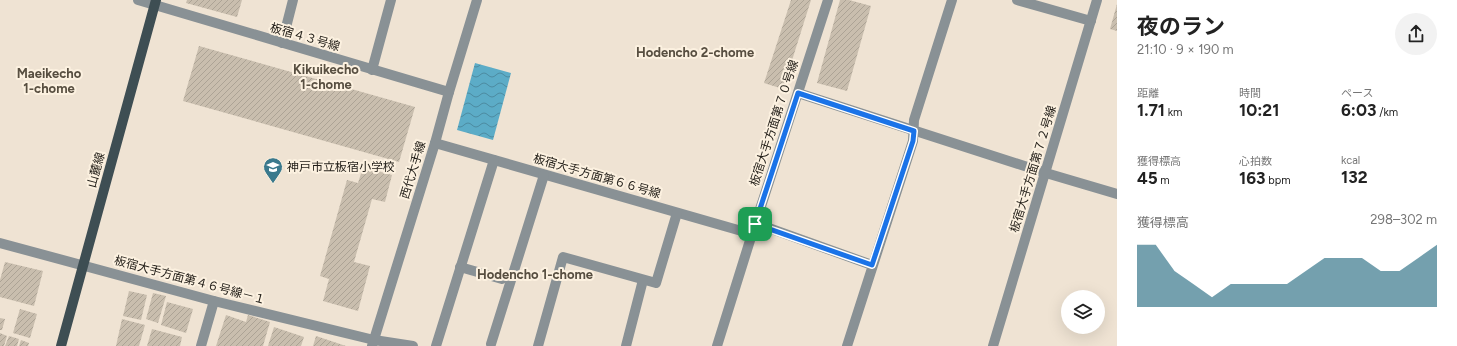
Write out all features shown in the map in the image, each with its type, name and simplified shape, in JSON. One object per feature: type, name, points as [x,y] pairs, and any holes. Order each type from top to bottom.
[{"type":"main road","name":"山麓線","points":[[61,346],[155,2]]},
{"type":"street","name":"板宿４３号線","points":[[138,0],[155,2],[282,43],[449,92]]},
{"type":"street","points":[[282,43],[293,0]]},
{"type":"street","points":[[372,70],[391,0]]},
{"type":"street","name":"西代大手線","points":[[373,343],[478,0]]},
{"type":"street","name":"板宿大手方面第７０号線","points":[[717,346],[828,0]]},
{"type":"street","points":[[847,346],[913,141],[914,120],[952,0]]},
{"type":"street","points":[[1018,0],[1091,21]]},
{"type":"street","name":"板宿大手方面第７２号線","points":[[993,346],[1097,0]]},
{"type":"street","points":[[798,93],[1046,173],[1117,194]]},
{"type":"street","name":"板宿大手方面第６６号線","points":[[435,143],[752,234]]},
{"type":"street","points":[[436,346],[494,160]]},
{"type":"street","points":[[491,344],[544,174]]},
{"type":"street","points":[[538,346],[563,257],[656,283],[677,213]]},
{"type":"street","points":[[755,224],[872,265]]},
{"type":"street","name":"板宿大手方面第４６号線－１","points":[[0,243],[214,302],[373,343],[413,346]]},
{"type":"street","points":[[460,267],[502,279]]},
{"type":"street","points":[[626,346],[643,280]]},
{"type":"street","points":[[201,346],[214,302]]},
{"type":"water","points":[[475,63],[511,73],[493,140],[457,130]]},
{"type":"building","points":[[187,0],[242,0],[237,17],[186,3]]},
{"type":"building","points":[[791,0],[811,0],[783,89],[764,83]]},
{"type":"building","points":[[840,0],[849,0],[871,6],[847,91],[817,83]]},
{"type":"building","points":[[1117,4],[1117,31],[1110,29]]},
{"type":"building","points":[[199,46],[415,107],[399,162],[183,101]]},
{"type":"building","points":[[363,167],[392,175],[385,202],[372,199],[354,262],[370,266],[358,311],[323,301],[329,279],[320,276],[347,180],[358,183]]},
{"type":"building","points":[[5,262],[43,271],[34,306],[0,297],[0,280]]},
{"type":"building","points":[[129,291],[147,295],[141,320],[123,316]]},
{"type":"building","points":[[153,293],[166,296],[158,323],[146,319]]},
{"type":"building","points":[[167,302],[193,309],[186,333],[161,325]]},
{"type":"building","points":[[20,309],[37,314],[30,338],[13,333]]},
{"type":"building","points":[[226,315],[246,322],[248,315],[270,322],[263,346],[216,346]]},
{"type":"building","points":[[0,318],[5,319],[2,330],[0,330]]},
{"type":"building","points":[[122,319],[145,325],[139,346],[116,346]]},
{"type":"building","points":[[274,327],[304,337],[301,346],[268,346]]},
{"type":"building","points":[[152,329],[182,337],[180,346],[147,346]]},
{"type":"building","points":[[0,333],[7,336],[4,346],[0,346]]},
{"type":"building","points":[[9,336],[19,339],[17,346],[5,346]]},
{"type":"building","points":[[316,336],[346,346],[313,346]]},
{"type":"building","points":[[21,340],[29,343],[28,346],[19,346]]},
{"type":"place","name":"神戸市立板宿小学校","points":[[273,184]]},
{"type":"district","name":"Hodencho 2-chome","points":[[695,52]]},
{"type":"district","name":"Kikuikecho 1-chome","points":[[326,76]]},
{"type":"district","name":"Maeikecho 1-chome","points":[[49,80]]},
{"type":"district","name":"Hodencho 1-chome","points":[[535,274]]},
{"type":"route","points":[[798,93],[914,131],[913,141],[872,265],[755,224],[798,93]]}]
